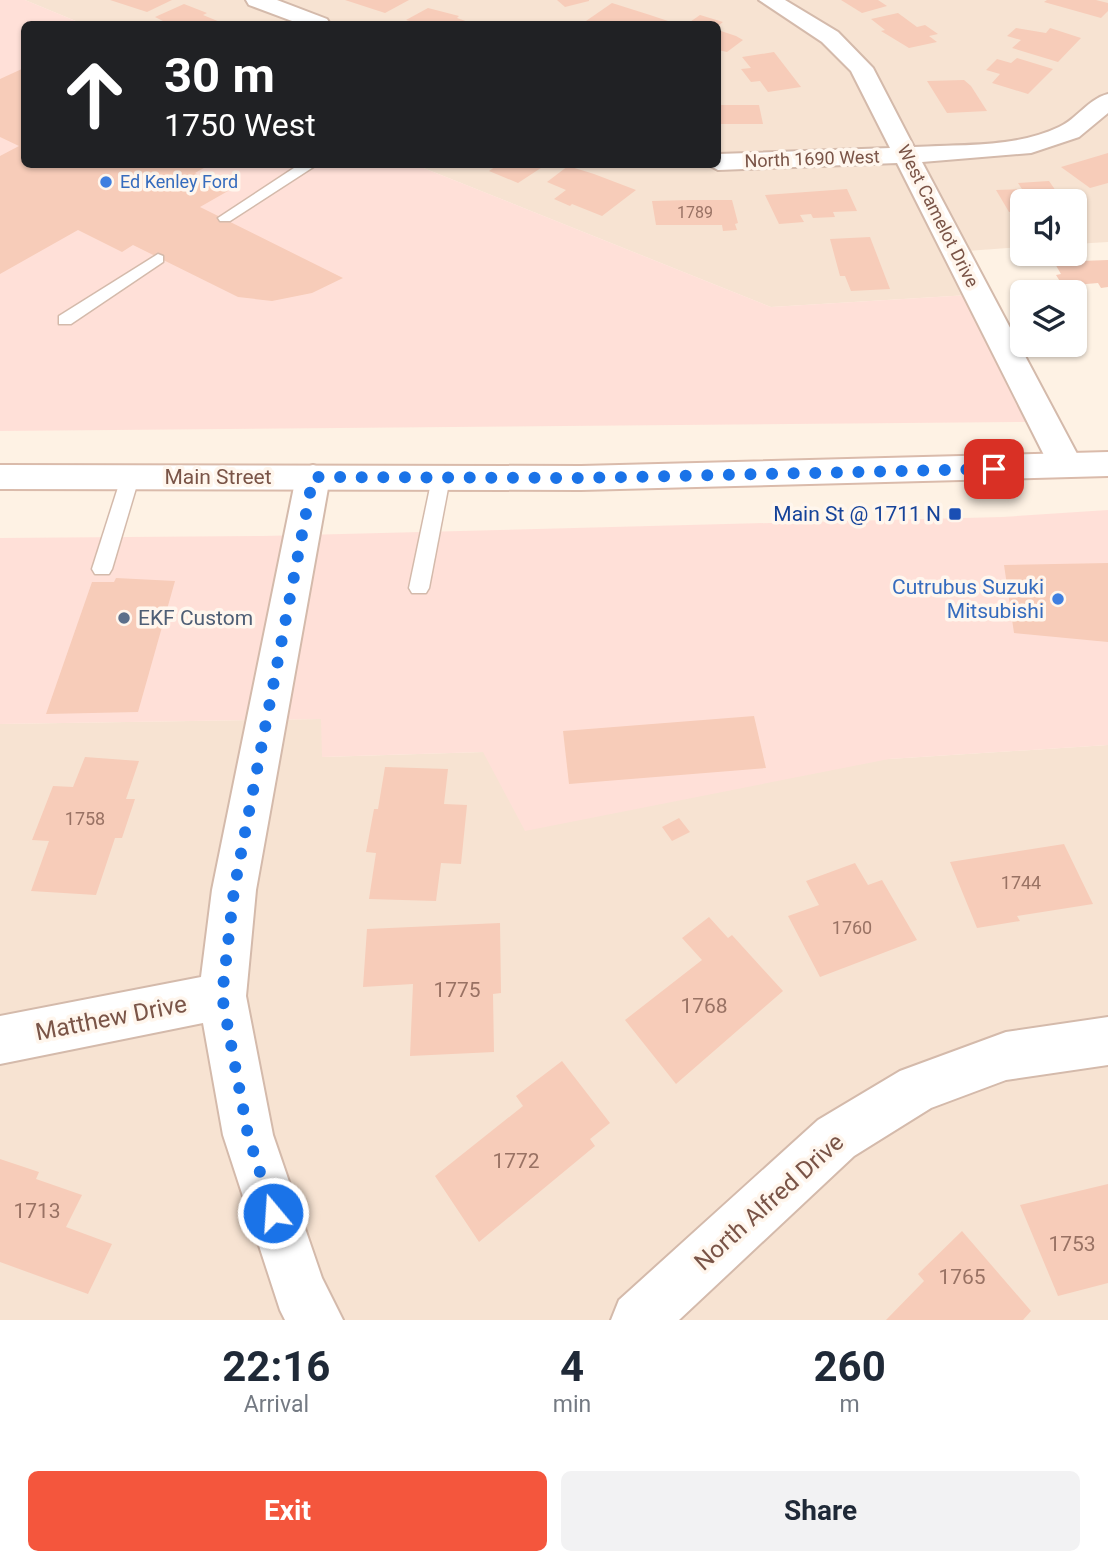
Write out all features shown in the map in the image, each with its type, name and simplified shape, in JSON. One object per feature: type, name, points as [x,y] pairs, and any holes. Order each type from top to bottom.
[{"type":"street","name":"West Camelot Drive","points":[[770,0],[830,37],[861,68],[1066,466]]},
{"type":"street","points":[[261,1],[311,21]]},
{"type":"street","name":"North 1690 West","points":[[721,162],[1023,148],[1070,132],[1108,101]]},
{"type":"street","name":"Main Street","points":[[0,478],[726,475],[1108,464]]},
{"type":"street","points":[[313,477],[234,890],[222,996],[248,1135],[299,1291],[315,1320]]},
{"type":"street","name":"Matthew Drive","points":[[0,1041],[222,996]]},
{"type":"street","name":"North Alfred Drive","points":[[639,1320],[836,1138],[917,1088],[1006,1056],[1108,1041]]},
{"type":"lane","points":[[225,218],[304,168]]},
{"type":"lane","points":[[65,320],[158,259]]},
{"type":"lane","points":[[102,569],[130,478]]},
{"type":"lane","points":[[419,587],[441,478]]},
{"type":"shaded area","points":[[0,0],[25,0],[76,21],[21,21],[21,168],[424,168],[771,307],[969,295],[1026,422],[0,431]]},
{"type":"shaded area","points":[[25,0],[1108,0],[1108,242],[1087,243],[1087,189],[1010,189],[1010,248],[940,253],[969,295],[771,307],[424,168],[721,168],[721,21],[76,21]]},
{"type":"shaded area","points":[[1108,510],[1108,745],[889,759],[525,831],[483,752],[322,757],[321,719],[0,724],[0,538],[263,536],[1002,517]]},
{"type":"shaded area","points":[[322,719],[323,757],[484,752],[889,759],[1108,745],[1108,1320],[0,1320],[0,724]]},
{"type":"building","points":[[110,0],[172,0],[147,12]]},
{"type":"building","points":[[345,0],[409,0],[385,13]]},
{"type":"building","points":[[557,0],[589,0],[589,1],[565,7]]},
{"type":"building","points":[[841,0],[878,0],[887,6],[862,13]]},
{"type":"building","points":[[1096,0],[1108,3],[1108,11],[1101,18],[1044,2]]},
{"type":"building","points":[[612,3],[668,21],[586,21]]},
{"type":"building","points":[[184,4],[207,13],[203,15],[218,21],[163,21],[155,17]]},
{"type":"building","points":[[428,8],[459,16],[457,18],[466,21],[409,21],[406,20]]},
{"type":"building","points":[[898,13],[917,27],[925,25],[938,34],[929,36],[937,42],[909,48],[881,31],[885,30],[871,19]]},
{"type":"building","points":[[700,15],[720,21],[691,21]]},
{"type":"building","points":[[1016,28],[1046,33],[1050,28],[1081,38],[1058,62],[1012,48],[1021,40],[1007,36]]},
{"type":"building","points":[[721,31],[743,40],[727,52],[721,51]]},
{"type":"building","points":[[774,52],[801,87],[768,92],[760,81],[751,82],[741,69],[751,68],[742,57]]},
{"type":"building","points":[[1017,58],[1053,69],[1028,94],[992,83],[1000,74],[986,70],[997,59],[1011,63]]},
{"type":"building","name":"Ed Kenley Ford","points":[[21,69],[21,168],[204,168],[195,173],[228,191],[200,207],[343,278],[312,293],[272,301],[238,297],[133,245],[122,252],[78,230],[0,274],[0,156],[19,146],[0,137],[0,79]]},
{"type":"building","points":[[964,80],[987,111],[947,113],[927,81]]},
{"type":"building","points":[[721,105],[759,105],[763,124],[721,124]]},
{"type":"building","points":[[1108,153],[1108,183],[1090,188],[1061,167]]},
{"type":"building","points":[[493,168],[541,168],[518,183],[489,171]]},
{"type":"building","points":[[565,168],[574,168],[636,190],[602,216],[554,199],[566,190],[547,182]]},
{"type":"building","points":[[1049,181],[1055,189],[1022,189],[1018,183]]},
{"type":"building","points":[[847,189],[857,211],[833,212],[835,217],[813,218],[811,214],[800,215],[804,222],[779,224],[765,195]]},
{"type":"building","points":[[1010,189],[1010,212],[1009,212],[996,190]]},
{"type":"building","points":[[732,200],[738,223],[735,224],[737,230],[723,231],[722,225],[656,225],[652,201]]},
{"type":"building","points":[[870,237],[890,289],[851,291],[845,276],[840,276],[830,239]]},
{"type":"building","points":[[1108,260],[1108,287],[1101,288],[1098,283],[1087,284],[1087,280],[1059,280],[1056,275],[1061,274],[1056,266],[1087,266],[1087,261]]},
{"type":"building","name":"Cutrubus Suzuki Mitsubishi","points":[[1108,563],[1108,642],[1014,633],[1004,565]]},
{"type":"building","points":[[116,578],[175,581],[138,712],[46,714],[92,582],[114,582]]},
{"type":"building","points":[[754,716],[766,768],[569,784],[563,731]]},
{"type":"building","points":[[85,757],[139,761],[126,799],[135,799],[122,838],[115,838],[96,895],[31,891],[49,841],[32,840],[53,786],[73,787]]},
{"type":"building","points":[[385,767],[448,769],[444,804],[467,805],[461,864],[441,863],[436,901],[369,899],[376,853],[366,852],[374,809],[378,809]]},
{"type":"building","points":[[679,818],[690,832],[672,841],[662,827]]},
{"type":"building","points":[[1064,844],[1093,904],[1017,916],[1020,921],[977,928],[950,862]]},
{"type":"building","points":[[855,863],[868,885],[882,880],[917,940],[820,977],[788,916],[819,905],[806,881]]},
{"type":"building","points":[[709,917],[728,938],[732,935],[783,991],[676,1084],[625,1020],[702,960],[682,938]]},
{"type":"building","points":[[500,923],[501,993],[493,994],[494,1052],[410,1056],[413,984],[363,987],[367,929]]},
{"type":"building","points":[[562,1061],[610,1123],[590,1139],[595,1146],[479,1242],[435,1176],[523,1106],[516,1096]]},
{"type":"building","points":[[0,1159],[39,1172],[36,1179],[82,1195],[66,1227],[112,1244],[88,1294],[0,1262]]},
{"type":"building","points":[[1108,1184],[1108,1283],[1058,1296],[1020,1205]]},
{"type":"building","points":[[962,1231],[1031,1311],[1023,1320],[886,1320],[924,1281],[918,1274]]},
{"type":"place","name":"Ed Kenley Ford","points":[[106,182]]},
{"type":"place","name":"Main St @ 1711 N","points":[[955,514]]},
{"type":"place","name":"Cutrubus Suzuki Mitsubishi","points":[[1058,599]]},
{"type":"place","name":"EKF Custom","points":[[124,618]]},
{"type":"route","points":[[273,1213],[248,1135],[222,996],[234,890],[313,477],[581,478],[994,469]]}]
